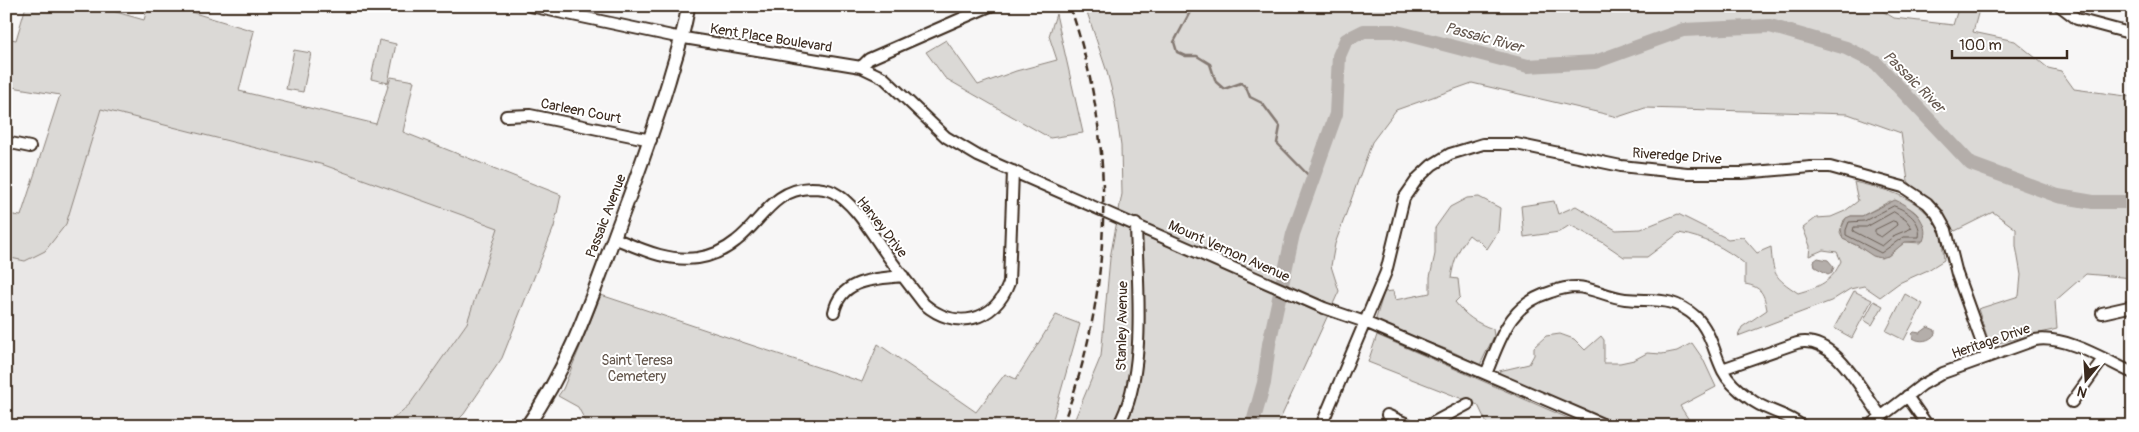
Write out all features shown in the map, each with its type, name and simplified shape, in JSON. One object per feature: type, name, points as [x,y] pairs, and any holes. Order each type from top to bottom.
[{"type":"main road","name":"Passaic Avenue","points":[[527,426],[556,382],[614,238],[651,140],[682,37],[688,6]]},
{"type":"street","name":"Kent Place Boulevard","points":[[530,6],[682,37],[861,67]]},
{"type":"street","points":[[2060,6],[2078,19],[2133,34]]},
{"type":"street","points":[[861,67],[869,59],[985,7]]},
{"type":"street","name":"Mount Vernon Avenue","points":[[861,67],[884,78],[946,137],[978,156],[1324,308],[1365,322],[1607,426]]},
{"type":"street","name":"Carleen Court","points":[[506,116],[530,115],[651,140]]},
{"type":"street","points":[[6,142],[30,147]]},
{"type":"street","name":"Riveredge Drive","points":[[1321,426],[1386,272],[1400,208],[1404,198],[1418,178],[1432,165],[1450,154],[1484,144],[1528,145],[1621,166],[1687,173],[1742,174],[1811,167],[1830,168],[1903,187],[1927,203],[1937,214],[1946,230],[1957,274],[1987,356]]},
{"type":"street","name":"Harvey Drive","points":[[614,238],[669,258],[683,259],[707,256],[736,242],[768,206],[783,195],[802,189],[821,189],[833,192],[854,210],[924,304],[936,314],[946,318],[961,320],[976,318],[998,304],[1009,283],[1013,171]]},
{"type":"street","name":"Stanley Avenue","points":[[1118,426],[1130,398],[1136,371],[1138,334],[1136,224]]},
{"type":"street","points":[[834,312],[840,296],[852,286],[877,279],[902,276]]},
{"type":"street","points":[[1486,374],[1505,329],[1516,312],[1525,304],[1545,293],[1578,287],[1614,297],[1659,299],[1678,306],[1694,315],[1704,328],[1722,369],[1734,385],[1749,399],[1784,414],[1802,426]]},
{"type":"street","points":[[2102,313],[2133,306]]},
{"type":"street","name":"Heritage Drive","points":[[1869,426],[1907,396],[1943,373],[2029,341],[2048,338],[2064,342],[2133,373]]},
{"type":"street","points":[[1722,369],[1797,343],[1818,344],[1830,351],[1840,361],[1882,416]]},
{"type":"street","points":[[2072,402],[2103,359]]},
{"type":"street","points":[[1907,396],[1928,426]]},
{"type":"street","points":[[1427,426],[1468,404]]},
{"type":"street","points":[[1387,415],[1412,426]]},
{"type":"shaded area","points":[[101,109],[324,165],[498,228],[467,323],[410,404],[385,426],[6,426],[6,257],[25,261],[66,224]]},
{"type":"green space","points":[[26,6],[109,6],[109,10],[144,20],[148,6],[171,6],[254,31],[239,91],[376,124],[391,77],[414,81],[403,132],[561,195],[554,227],[502,358],[464,414],[452,426],[385,426],[410,404],[467,323],[498,228],[324,165],[101,109],[66,224],[45,251],[25,261],[6,257],[6,214],[21,216],[60,95],[6,86],[6,38],[16,40]]},
{"type":"green space","points":[[1085,6],[1874,6],[1894,18],[1953,25],[1959,6],[1980,6],[1973,32],[2015,41],[2048,68],[2061,71],[2074,89],[2133,97],[2133,278],[2086,274],[2055,301],[2057,329],[1990,345],[1978,309],[2019,296],[2021,275],[2016,246],[2016,229],[1993,212],[1955,231],[1908,181],[1901,133],[1848,114],[1645,108],[1618,117],[1472,83],[1396,110],[1372,142],[1335,244],[1331,266],[1339,291],[1277,426],[1072,426],[1101,356],[1110,258],[1122,194],[1121,146],[1115,103],[1107,72]]},
{"type":"green space","points":[[1056,14],[1083,133],[1050,138],[945,78],[926,52],[946,40],[978,85],[1016,71],[1057,60],[1049,36]]},
{"type":"green space","points":[[379,40],[396,44],[388,83],[371,79]]},
{"type":"green space","points":[[294,50],[311,53],[303,92],[286,89]]},
{"type":"green space","points":[[1854,182],[1892,192],[1915,204],[1925,211],[1940,233],[1944,260],[1928,270],[1899,283],[1880,297],[1864,286],[1850,289],[1831,301],[1738,336],[1742,327],[1767,310],[1765,300],[1759,289],[1745,284],[1745,264],[1722,248],[1679,233],[1647,257],[1624,257],[1602,242],[1570,225],[1559,232],[1524,237],[1521,206],[1554,201],[1558,214],[1576,206],[1616,230],[1641,229],[1678,214],[1728,239],[1743,237],[1757,253],[1771,247],[1776,274],[1779,279],[1798,293],[1824,283],[1833,274],[1841,261],[1837,252],[1823,250],[1809,256],[1810,246],[1803,228],[1816,218],[1831,217],[1845,211],[1858,201]],"holes":[[[1890,201],[1899,203],[1912,210],[1921,219],[1923,234],[1921,243],[1905,242],[1888,256],[1876,257],[1843,239],[1840,232],[1844,220],[1851,216],[1862,216]]]},
{"type":"green space","points":[[1479,197],[1500,208],[1498,232],[1487,249],[1477,239],[1469,235],[1457,255],[1451,278],[1458,279],[1460,297],[1455,302],[1472,318],[1493,329],[1494,336],[1480,365],[1451,351],[1375,322],[1384,292],[1393,291],[1395,300],[1430,293],[1430,277],[1435,254],[1435,228],[1450,207],[1467,198]]},
{"type":"green space","points":[[1854,291],[1872,300],[1852,338],[1834,328]]},
{"type":"green space","points":[[1905,294],[1923,304],[1904,340],[1886,331]]},
{"type":"green space","name":"Saint Teresa Cemetery","points":[[601,295],[862,382],[878,344],[976,412],[1005,374],[1016,379],[1056,315],[1080,324],[1051,426],[588,426],[578,407],[558,396],[563,389]]},
{"type":"green space","points":[[1874,301],[1883,306],[1872,325],[1864,320]]},
{"type":"green space","points":[[1560,334],[1574,339],[1585,350],[1601,336],[1604,340],[1604,363],[1620,363],[1634,360],[1647,353],[1662,354],[1677,351],[1692,343],[1703,359],[1716,387],[1680,406],[1693,426],[1624,426],[1499,376],[1499,371],[1529,364],[1534,355],[1534,347],[1546,336]]},
{"type":"green space","points":[[1377,335],[1586,426],[1488,426],[1478,405],[1368,362]]},
{"type":"water","points":[[1895,200],[1918,216],[1924,228],[1923,241],[1905,242],[1888,256],[1881,258],[1873,256],[1843,239],[1841,229],[1846,218],[1862,216]]},
{"type":"water","points":[[1818,258],[1828,260],[1834,267],[1832,272],[1828,274],[1815,267],[1814,261]]},
{"type":"water","points":[[1928,327],[1935,330],[1935,334],[1928,340],[1922,341],[1913,338],[1912,334],[1914,332],[1920,333]]},
{"type":"waterway","points":[[1187,6],[1190,12],[1174,42],[1177,52],[1186,56],[1197,56],[1210,64],[1216,82],[1224,89],[1241,83],[1246,87],[1250,97],[1262,103],[1280,127],[1277,143],[1313,180]]},
{"type":"waterway","name":"Passaic River","points":[[1252,426],[1264,383],[1269,344],[1293,234],[1336,114],[1339,56],[1346,40],[1364,31],[1393,31],[1528,66],[1595,62],[1683,30],[1770,26],[1846,48],[1876,63],[1971,164],[2058,196],[2093,202],[2127,202],[2133,206]]},
{"type":"railway","points":[[1062,426],[1079,375],[1092,323],[1100,270],[1103,217],[1102,164],[1096,110],[1085,58],[1070,6]]}]
